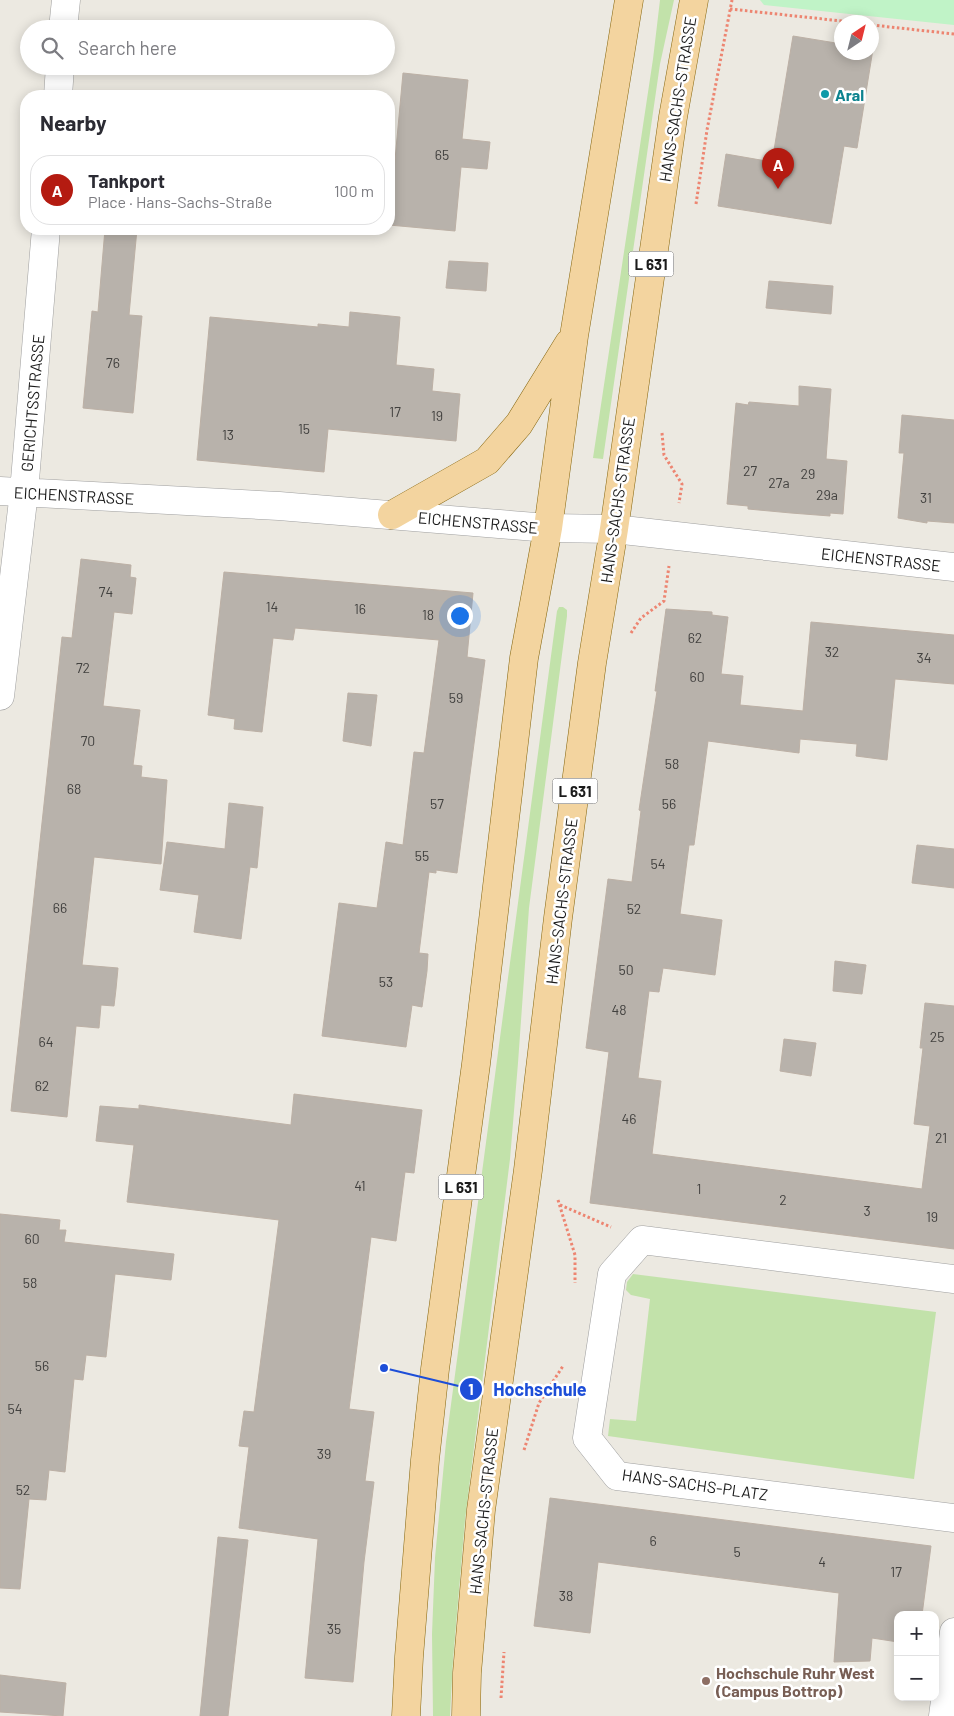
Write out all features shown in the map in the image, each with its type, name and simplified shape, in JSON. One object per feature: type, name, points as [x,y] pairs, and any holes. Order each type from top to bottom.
[{"type":"main road","name":"L 631","points":[[406,1716],[425,1460],[474,1083],[524,658],[548,528],[574,336],[629,0]]},
{"type":"main road","name":"HANS-SACHS-STRASSE","points":[[466,1716],[480,1510],[528,1170],[558,918],[592,664],[614,530],[673,117],[693,2]]},
{"type":"main road","points":[[392,515],[487,461],[519,424],[574,336]]},
{"type":"street","points":[[64,20],[66,0]]},
{"type":"street","points":[[58,90],[59,75]]},
{"type":"street","name":"GERICHTSSTRASSE","points":[[0,696],[12,491],[45,235]]},
{"type":"street","name":"EICHENSTRASSE","points":[[12,491],[279,506],[548,528],[614,530],[954,567]]},
{"type":"street","points":[[642,1240],[954,1279]]},
{"type":"street","name":"HANS-SACHS-PLATZ","points":[[642,1240],[612,1274],[588,1438],[617,1476],[954,1518]]},
{"type":"street","points":[[943,1716],[954,1632]]},
{"type":"path","points":[[695,208],[707,130],[732,0]]},
{"type":"path","points":[[693,2],[730,9],[834,20]]},
{"type":"path","points":[[879,26],[954,34]]},
{"type":"path","points":[[628,638],[641,618],[664,601],[682,484],[664,454],[662,431]]},
{"type":"path","points":[[558,1197],[575,1255],[576,1280],[574,1290]]},
{"type":"path","points":[[559,1205],[642,1240]]},
{"type":"path","points":[[522,1458],[539,1403],[564,1366]]},
{"type":"path","points":[[501,1699],[504,1643]]},
{"type":"green space","points":[[660,0],[674,0],[660,64],[603,459],[593,458],[653,59]]},
{"type":"green space","points":[[760,0],[954,0],[954,25],[879,17],[879,15],[859,15],[764,5]]},
{"type":"green space","points":[[559,607],[567,610],[567,616],[529,908],[510,1159],[465,1520],[450,1716],[433,1716],[432,1634],[435,1558],[446,1442]]},
{"type":"green space","points":[[633,1274],[936,1312],[914,1479],[608,1436],[610,1419],[636,1421],[650,1299],[631,1295],[626,1290],[627,1282]]},
{"type":"building","points":[[793,36],[834,43],[834,60],[871,60],[857,148],[844,146],[831,224],[718,206],[726,154],[772,162]]},
{"type":"building","points":[[403,73],[468,80],[462,139],[490,142],[487,169],[461,167],[455,231],[395,226],[395,160]]},
{"type":"building","points":[[104,235],[136,235],[129,315],[142,316],[133,413],[83,408],[92,311],[98,312]]},
{"type":"building","points":[[449,261],[488,263],[486,291],[446,288]]},
{"type":"building","points":[[769,281],[833,286],[831,314],[766,308]]},
{"type":"building","points":[[350,312],[400,317],[396,365],[434,369],[432,391],[460,394],[456,441],[328,429],[324,472],[197,460],[210,317],[318,327],[318,324],[349,327]]},
{"type":"building","points":[[799,386],[831,389],[826,459],[847,461],[843,514],[830,513],[830,516],[791,513],[748,509],[748,506],[727,504],[736,403],[748,405],[749,402],[799,406]]},
{"type":"building","points":[[902,415],[954,420],[954,523],[927,521],[927,523],[898,518],[904,453],[899,453]]},
{"type":"building","points":[[81,559],[131,565],[130,577],[136,578],[132,614],[114,612],[103,706],[140,710],[133,765],[142,766],[141,777],[167,780],[161,864],[94,857],[82,965],[118,968],[116,989],[114,1006],[101,1005],[99,1028],[76,1026],[67,1117],[11,1111],[62,637],[72,638]]},
{"type":"building","points":[[224,572],[473,593],[467,657],[485,660],[457,873],[436,870],[436,873],[429,872],[419,953],[428,954],[427,971],[422,1007],[412,1005],[406,1047],[322,1036],[339,903],[377,908],[386,842],[403,845],[414,752],[424,753],[439,640],[295,628],[293,640],[273,638],[262,732],[234,729],[235,719],[208,715]]},
{"type":"building","points":[[666,609],[712,612],[712,615],[728,617],[721,674],[743,676],[740,705],[803,711],[811,622],[954,635],[954,684],[895,679],[887,760],[856,756],[857,744],[800,739],[799,753],[708,741],[694,845],[689,845],[680,914],[722,920],[715,975],[663,968],[659,992],[649,991],[638,1078],[661,1081],[652,1154],[922,1189],[930,1126],[914,1124],[923,1048],[920,1048],[925,1003],[954,1006],[954,1249],[590,1203],[609,1052],[586,1048],[608,879],[632,882],[641,811],[639,810],[657,691],[655,691]]},
{"type":"building","points":[[348,693],[377,695],[371,746],[343,741]]},
{"type":"building","points":[[229,803],[263,807],[257,868],[250,867],[241,939],[194,932],[199,895],[160,890],[167,842],[225,849]]},
{"type":"building","points":[[917,845],[954,849],[954,888],[912,883]]},
{"type":"building","points":[[835,961],[866,965],[862,994],[833,991]]},
{"type":"building","points":[[784,1039],[816,1043],[811,1076],[780,1071]]},
{"type":"building","points":[[294,1094],[422,1110],[414,1173],[405,1172],[396,1241],[371,1237],[349,1409],[374,1412],[365,1481],[374,1482],[364,1562],[353,1682],[305,1678],[318,1539],[239,1528],[249,1447],[239,1446],[244,1411],[254,1412],[279,1220],[127,1202],[134,1145],[96,1141],[100,1106],[139,1109],[139,1105],[291,1125]]},
{"type":"building","points":[[0,1214],[60,1220],[59,1230],[66,1230],[64,1242],[174,1254],[171,1280],[115,1274],[106,1357],[86,1355],[83,1380],[74,1379],[65,1472],[49,1470],[46,1500],[29,1499],[20,1589],[0,1588]]},
{"type":"building","points":[[550,1498],[931,1546],[923,1611],[894,1611],[894,1641],[872,1638],[870,1661],[834,1662],[839,1593],[598,1562],[590,1633],[534,1626]]},
{"type":"building","points":[[218,1537],[248,1540],[228,1716],[200,1716]]},
{"type":"building","points":[[0,1675],[66,1683],[63,1716],[0,1712]]},
{"type":"place","name":"Aral","points":[[825,94]]},
{"type":"place","name":"Tankport","points":[[778,189]]},
{"type":"place","name":"Hochschule","points":[[384,1368]]},
{"type":"place","name":"Hochschule Ruhr West (Campus Bottrop)","points":[[706,1681]]}]
